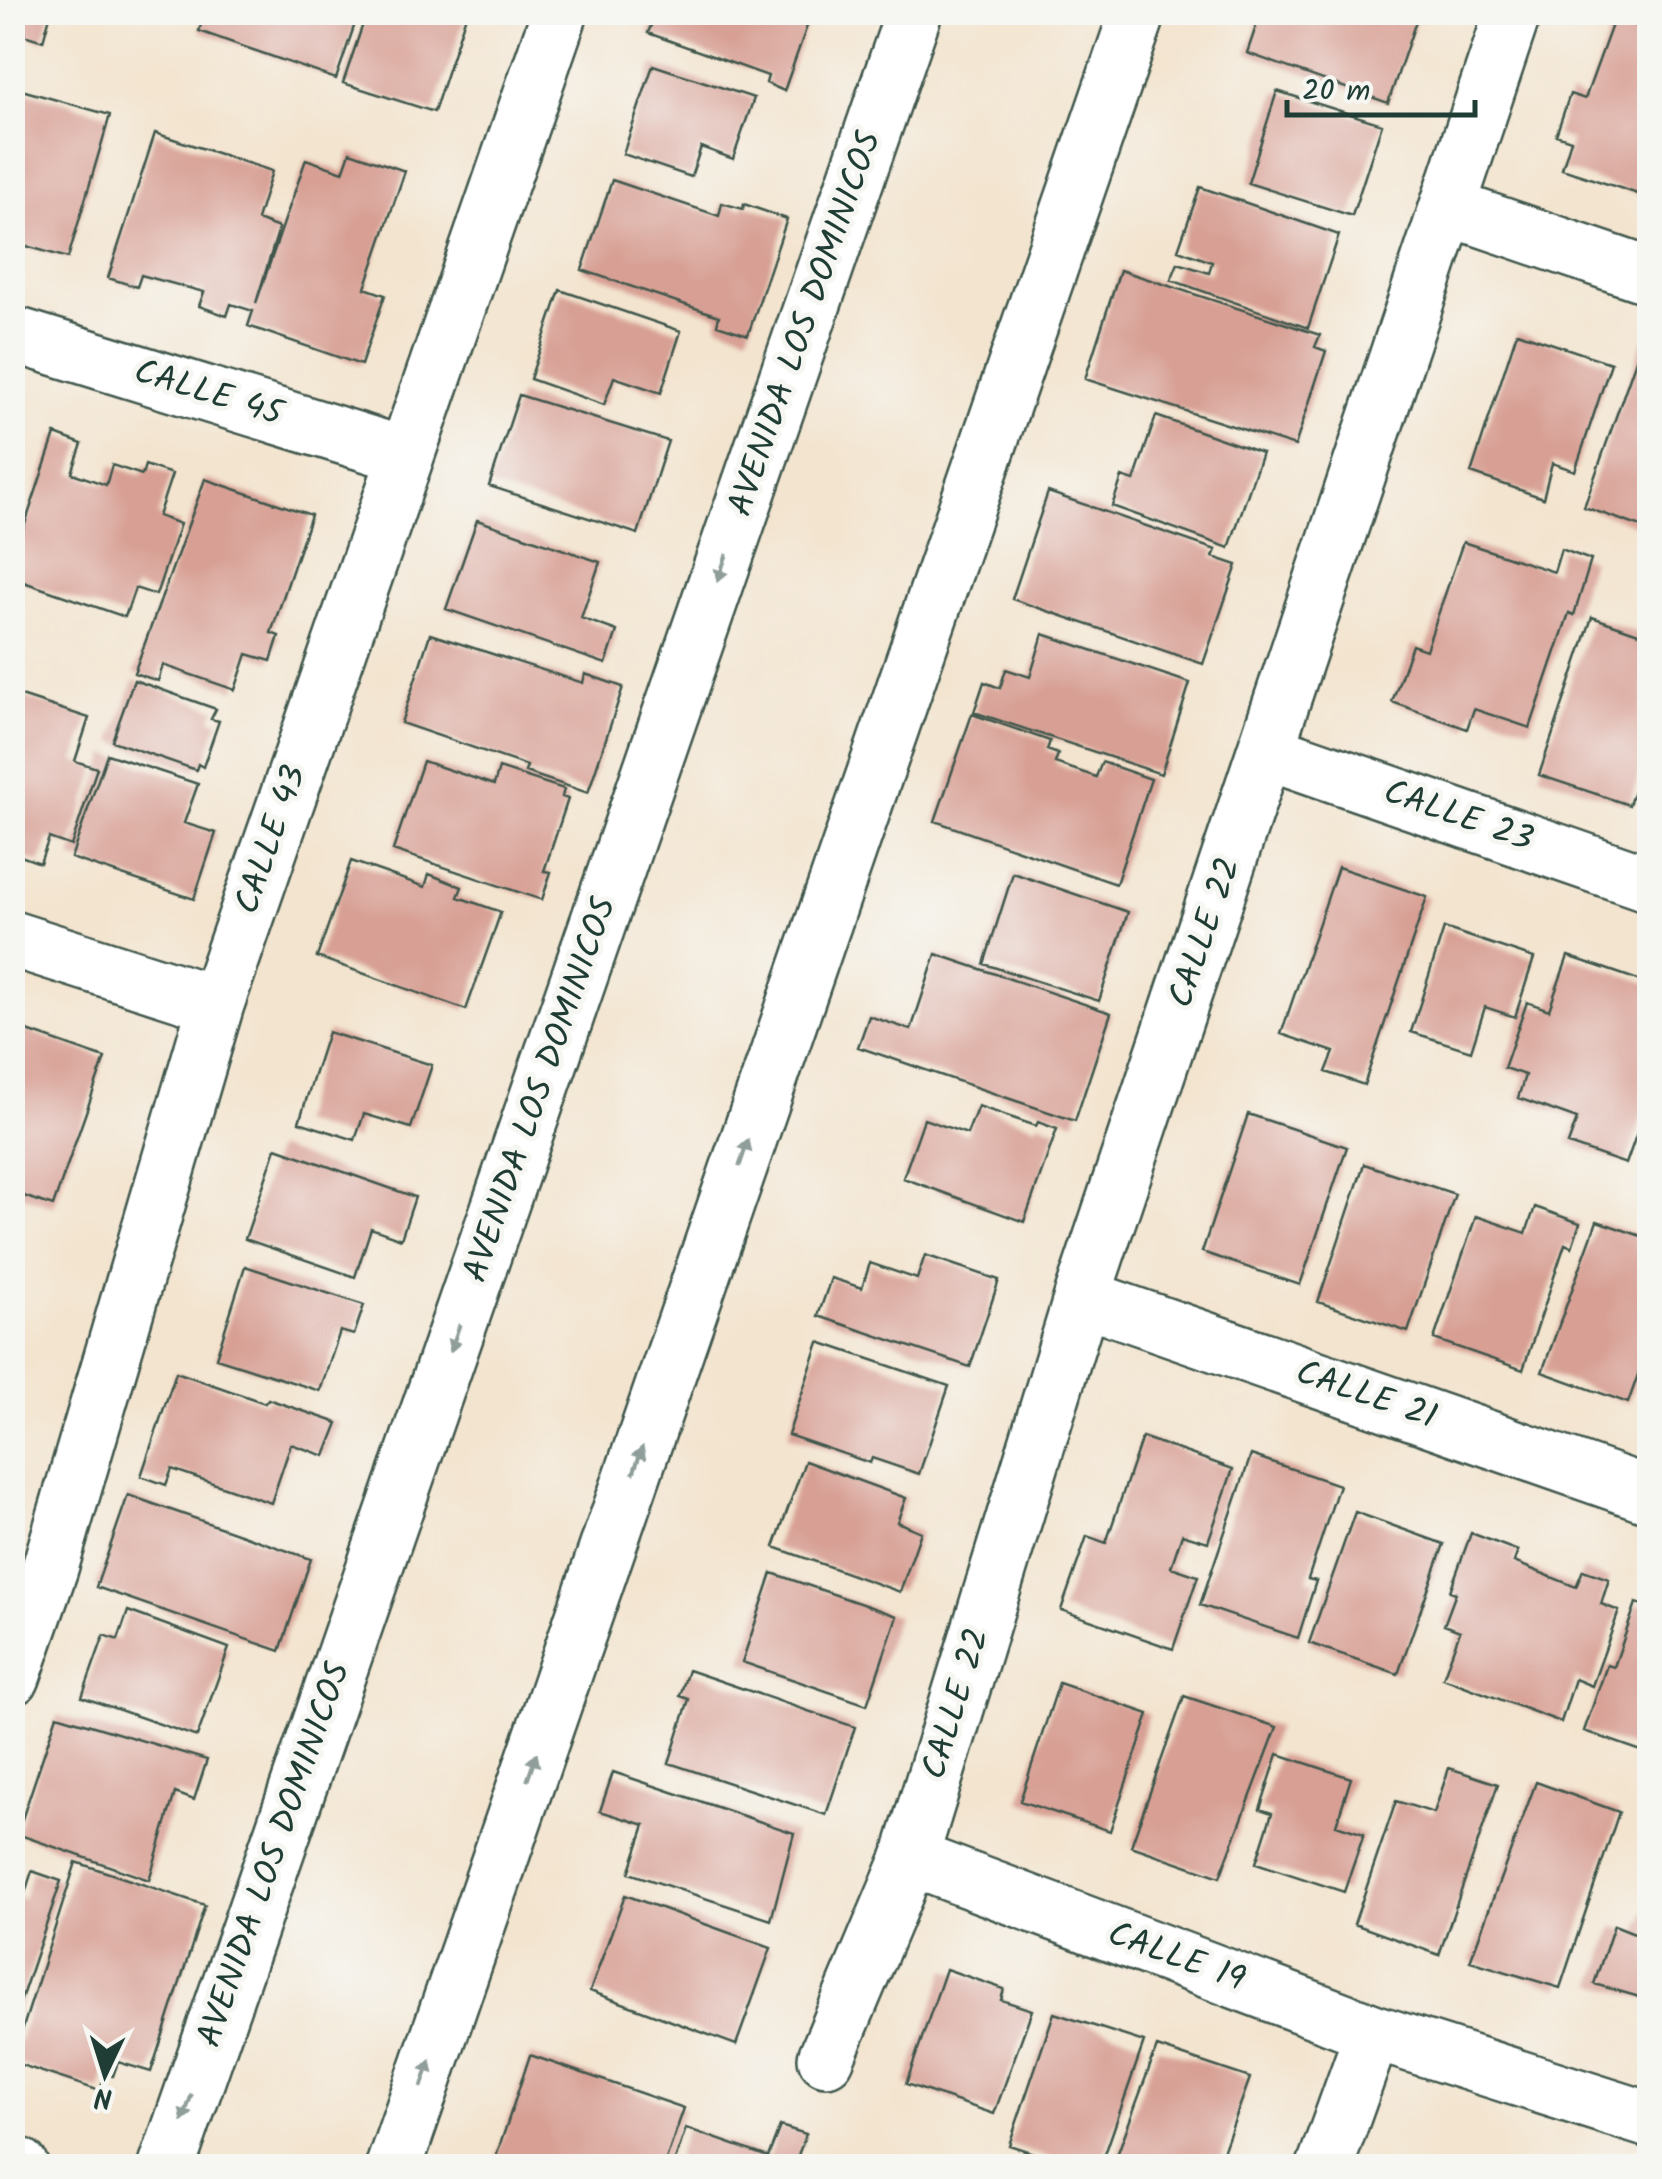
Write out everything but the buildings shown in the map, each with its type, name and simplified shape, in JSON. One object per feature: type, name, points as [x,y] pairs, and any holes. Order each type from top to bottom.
[{"type":"street","name":"CALLE 43","points":[[12,1677],[31,1562],[216,1004],[560,12]]},
{"type":"street","name":"AVENIDA LOS DOMINICOS","points":[[167,2166],[914,12]]},
{"type":"street","points":[[394,2166],[1138,12]]},
{"type":"street","name":"CALLE 22","points":[[910,1858],[1082,1297],[1513,12]]},
{"type":"street","points":[[1450,208],[1650,276]]},
{"type":"street","name":"CALLE 45","points":[[12,334],[404,455]]},
{"type":"street","name":"CALLE 23","points":[[1268,751],[1650,884]]},
{"type":"street","points":[[12,939],[216,1004]]},
{"type":"street","name":"CALLE 21","points":[[1082,1297],[1650,1495]]},
{"type":"street","points":[[826,2058],[910,1858]]},
{"type":"street","name":"CALLE 19","points":[[910,1858],[1373,2032],[1650,2120]]},
{"type":"street","points":[[1325,2166],[1373,2032]]},
{"type":"street","points":[[12,2164],[20,2166]]}]
